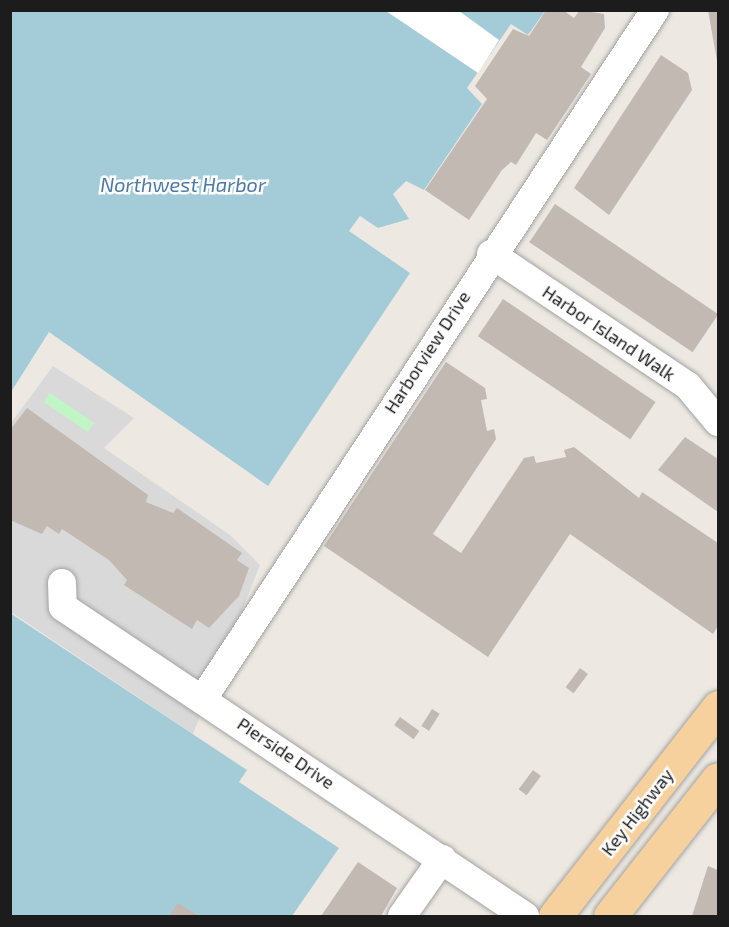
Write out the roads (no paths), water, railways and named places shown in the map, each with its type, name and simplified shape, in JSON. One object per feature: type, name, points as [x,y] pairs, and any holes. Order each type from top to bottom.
[{"type":"main road","name":"Key Highway","points":[[555,916],[718,707]]},
{"type":"main road","points":[[610,916],[718,779]]},
{"type":"street","name":"Harborview Drive","points":[[204,697],[491,254],[655,10]]},
{"type":"street","name":"Harbor Island Walk","points":[[491,254],[688,386],[718,422]]},
{"type":"street","name":"Pierside Drive","points":[[62,583],[63,606],[204,697],[525,916]]},
{"type":"street","points":[[402,916],[442,860]]},
{"type":"water","name":"Northwest Harbor","points":[[11,11],[545,11],[528,35],[511,24],[467,88],[482,104],[424,190],[406,181],[393,194],[409,219],[378,228],[360,216],[349,231],[410,273],[268,486],[49,332],[11,392]]},
{"type":"water","points":[[10,613],[247,770],[239,782],[339,848],[292,916],[11,916]]}]
